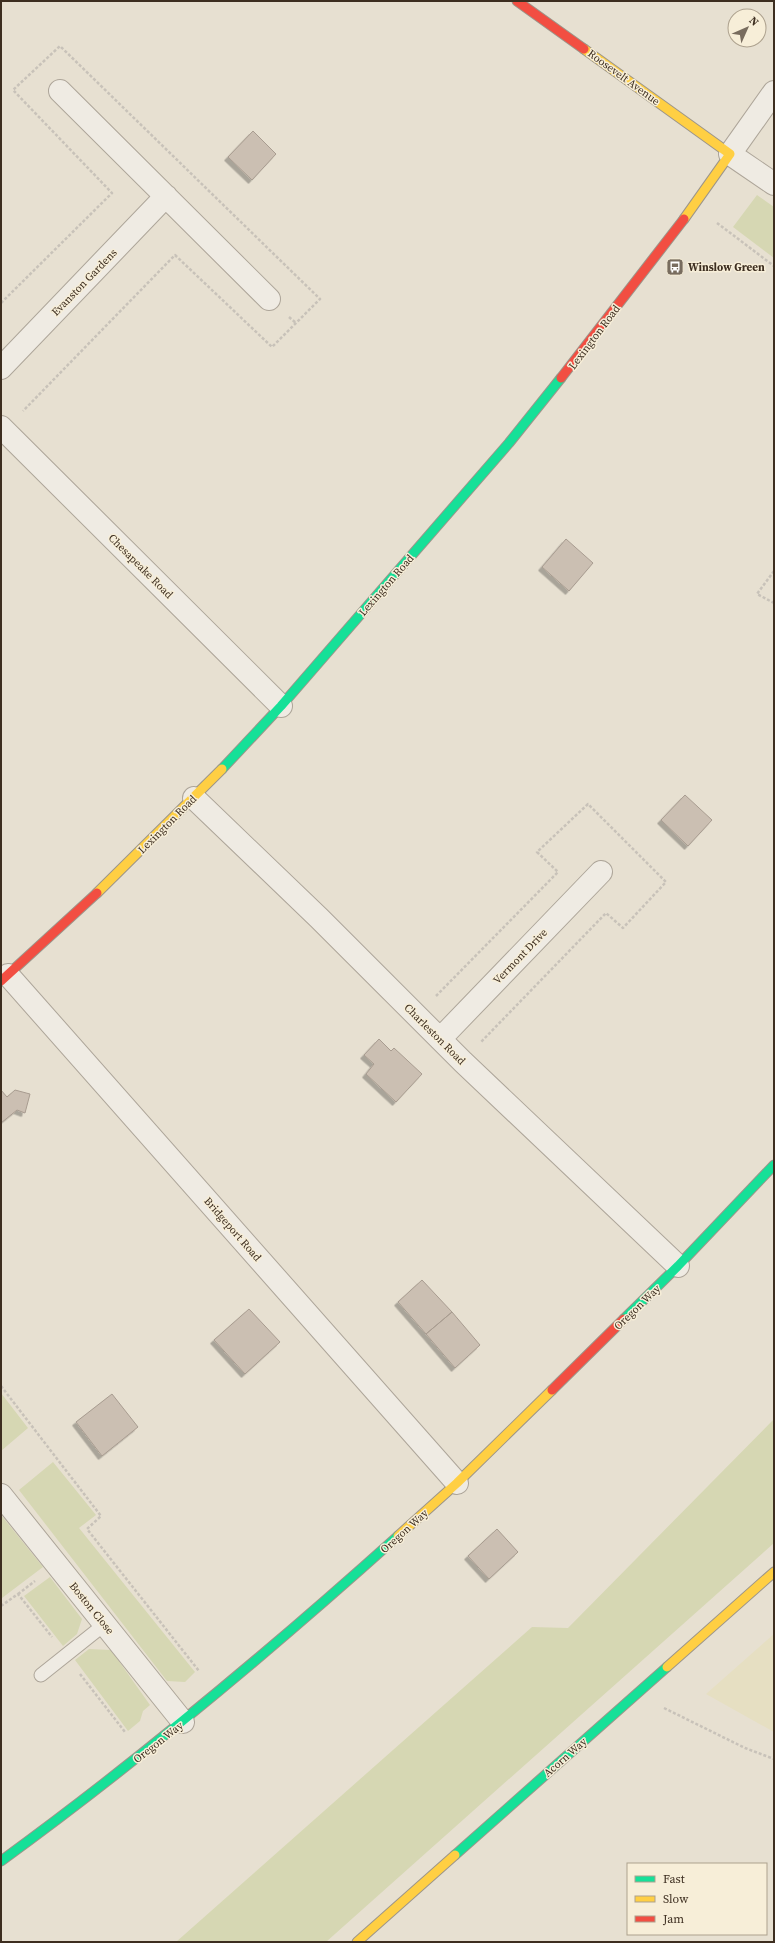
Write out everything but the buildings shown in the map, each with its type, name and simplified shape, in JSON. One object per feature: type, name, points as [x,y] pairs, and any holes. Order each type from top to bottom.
[{"type":"street","name":"Roosevelt Avenue","points":[[519,2],[730,154]]},
{"type":"street","points":[[60,91],[269,298]]},
{"type":"street","points":[[774,92],[730,154],[774,184]]},
{"type":"street","name":"Lexington Road","points":[[5,978],[105,886],[194,798],[281,706],[519,431],[569,369],[694,206],[730,154]]},
{"type":"street","name":"Evanston Gardens","points":[[1,368],[166,196]]},
{"type":"street","name":"Chesapeake Road","points":[[1,427],[281,706]]},
{"type":"street","name":"Charleston Road","points":[[194,798],[319,918],[440,1039],[678,1266]]},
{"type":"street","name":"Vermont Drive","points":[[440,1039],[601,872]]},
{"type":"street","name":"Bridgeport Road","points":[[5,978],[457,1483]]},
{"type":"street","name":"Oregon Way","points":[[1,1861],[56,1821],[184,1722],[457,1483],[678,1266],[774,1165]]},
{"type":"street","name":"Boston Close","points":[[1,1495],[184,1722]]},
{"type":"street","name":"Acorn Way","points":[[356,1942],[637,1695],[774,1572]]},
{"type":"lane","points":[[41,1675],[105,1624]]},
{"type":"path","points":[[694,206],[774,266]]},
{"type":"path","points":[[774,571],[757,594],[774,603]]},
{"type":"path","points":[[1,1386],[101,1516],[87,1529],[216,1693]]},
{"type":"path","points":[[637,1695],[745,1748],[774,1759]]},
{"type":"shaded area","points":[[774,1634],[774,1732],[706,1694]]},
{"type":"green space","points":[[757,195],[774,207],[774,258],[733,227]]},
{"type":"green space","points":[[1,1393],[28,1428],[1,1451]]},
{"type":"green space","points":[[774,1419],[774,1543],[326,1942],[176,1942],[532,1627],[568,1628]]},
{"type":"green space","points":[[53,1462],[96,1515],[79,1528],[195,1672],[185,1682],[167,1681],[19,1490]]},
{"type":"green space","points":[[1,1515],[43,1567],[2,1598],[1,1596]]},
{"type":"green space","points":[[50,1577],[82,1619],[77,1634],[63,1646],[24,1596]]},
{"type":"green space","points":[[89,1649],[111,1650],[150,1705],[143,1711],[140,1721],[128,1731],[75,1660]]},
{"type":"traffic: fast","points":[[222,769],[281,706],[509,443],[561,378]]},
{"type":"traffic: fast","points":[[624,1319],[678,1266],[774,1165]]},
{"type":"traffic: fast","points":[[1,1861],[53,1823],[154,1744],[302,1621],[398,1536]]},
{"type":"traffic: fast","points":[[455,1855],[667,1667]]},
{"type":"traffic: slow","points":[[584,49],[730,154],[684,219]]},
{"type":"traffic: slow","points":[[97,893],[222,769]]},
{"type":"traffic: slow","points":[[398,1536],[457,1483],[552,1390]]},
{"type":"traffic: slow","points":[[667,1667],[774,1572]]},
{"type":"traffic: slow","points":[[357,1942],[455,1855]]},
{"type":"traffic: jam","points":[[517,1],[584,49]]},
{"type":"traffic: jam","points":[[561,378],[684,219]]},
{"type":"traffic: jam","points":[[1,981],[97,893]]},
{"type":"traffic: jam","points":[[552,1390],[624,1319]]},
{"type":"place","name":"Winslow Green","points":[[675,267]]}]
